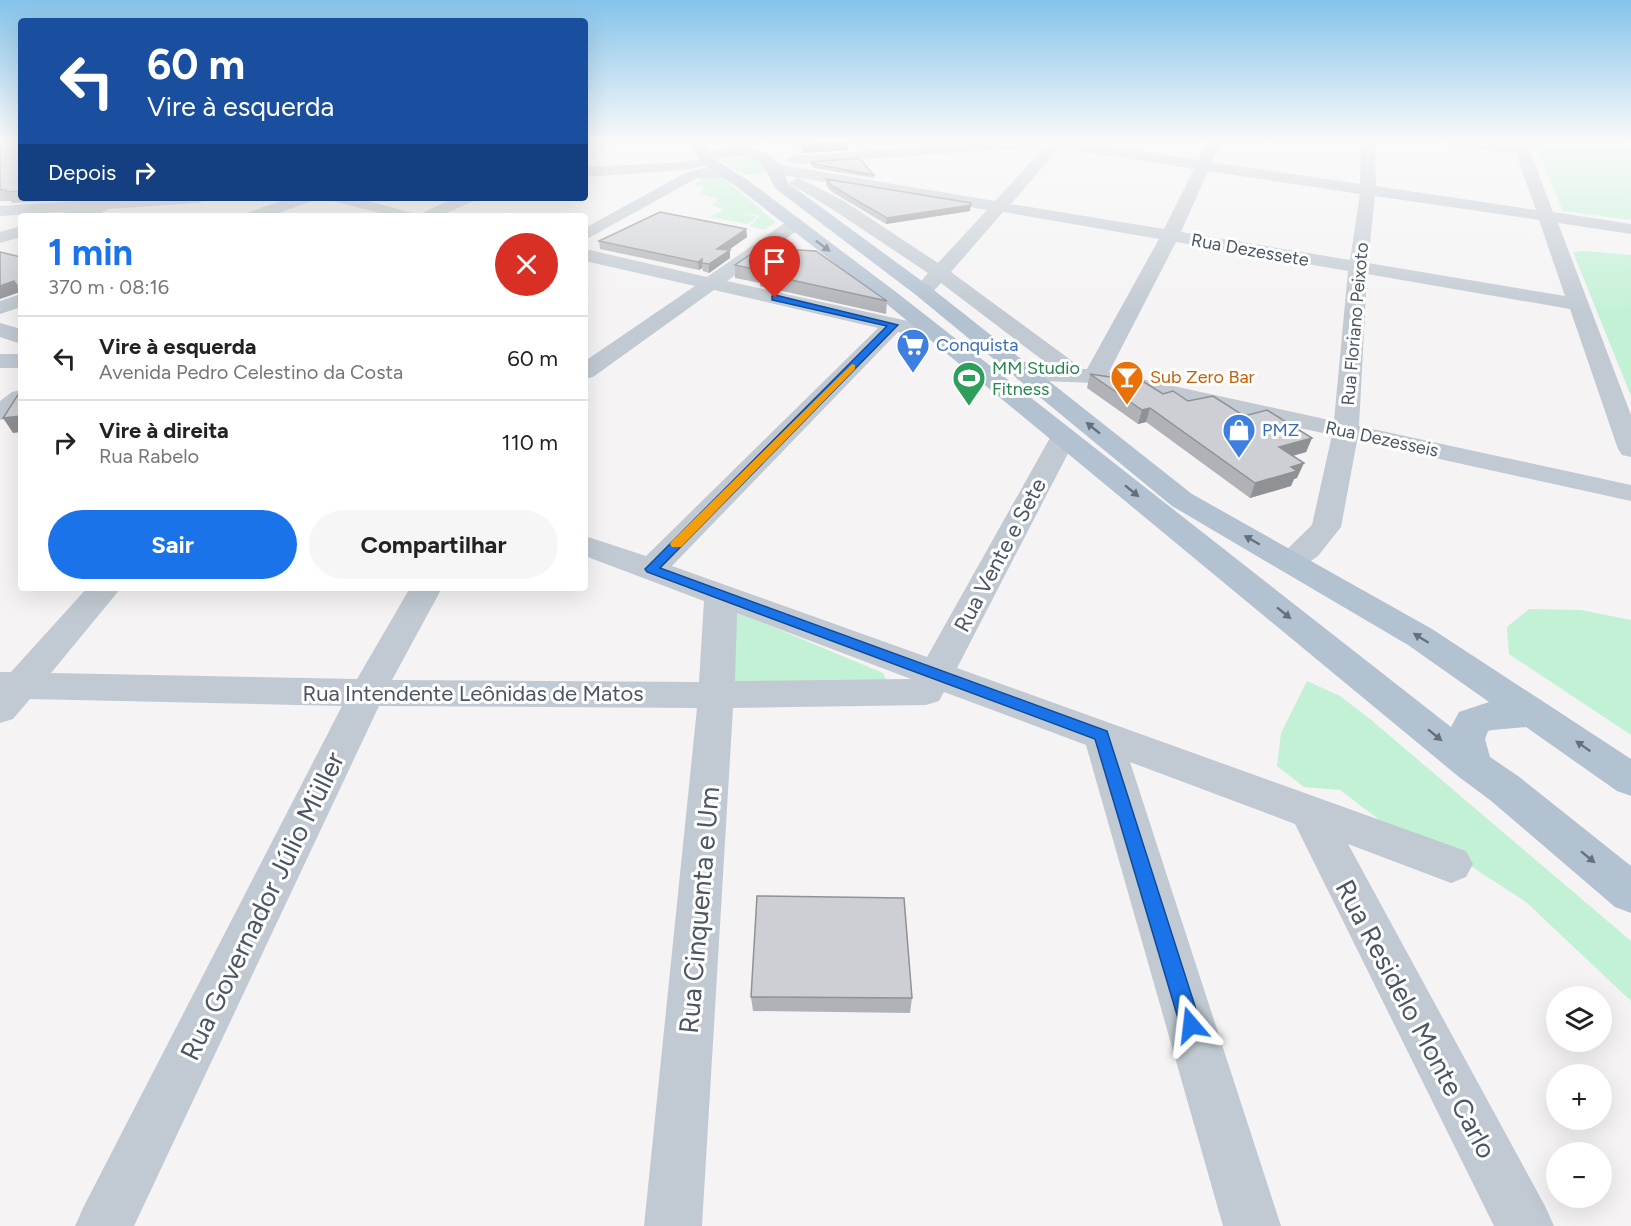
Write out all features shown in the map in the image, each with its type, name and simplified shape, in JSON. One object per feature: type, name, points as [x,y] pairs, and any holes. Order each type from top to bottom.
[{"type":"main road","points":[[760,198],[906,302],[1026,375],[1182,500],[1420,637],[1631,780]]},
{"type":"main road","points":[[795,198],[906,302],[935,334],[1631,892]]},
{"type":"main road","points":[[1473,766],[1466,739],[1472,722],[1495,713],[1514,711],[1538,715]]},
{"type":"street","points":[[588,233],[650,198]]},
{"type":"street","name":"Rua Dezessete","points":[[942,198],[1577,304]]},
{"type":"street","points":[[651,569],[1009,198]]},
{"type":"street","points":[[588,256],[713,284],[906,302],[1086,375],[1170,236],[1187,198]]},
{"type":"street","name":"Rua Floriano Peixoto","points":[[1290,561],[1307,549],[1326,527],[1346,431],[1367,198]]},
{"type":"street","points":[[1425,198],[1631,229]]},
{"type":"street","points":[[1541,198],[1577,304],[1631,449]]},
{"type":"street","points":[[0,211],[159,201]]},
{"type":"street","points":[[264,213],[298,201]]},
{"type":"street","points":[[351,201],[399,213]]},
{"type":"street","points":[[433,213],[461,201]]},
{"type":"street","points":[[80,213],[105,205]]},
{"type":"street","points":[[588,370],[795,224]]},
{"type":"street","points":[[0,238],[18,232]]},
{"type":"street","points":[[0,308],[18,301]]},
{"type":"street","points":[[0,329],[18,336]]},
{"type":"street","points":[[0,361],[18,361]]},
{"type":"street","name":"Rua Dezesseis","points":[[1026,375],[1086,375],[1631,493]]},
{"type":"street","points":[[0,413],[18,399]]},
{"type":"street","name":"Rua Vente e Sete","points":[[936,674],[1064,436]]},
{"type":"street","points":[[588,546],[1451,864]]},
{"type":"street","points":[[7,693],[102,591]]},
{"type":"street","name":"Rua Governador Júlio Müller","points":[[104,1226],[367,693],[424,591]]},
{"type":"street","name":"Rua Cinquenta e Um","points":[[673,1226],[716,695],[721,594]]},
{"type":"street","name":"Rua Intendente Leônidas de Matos","points":[[7,693],[716,695],[926,692],[936,674]]},
{"type":"street","points":[[1102,735],[1252,1226]]},
{"type":"street","name":"Rua Residelo Monte Carlo","points":[[1308,811],[1525,1226]]},
{"type":"green space","points":[[716,198],[747,198],[776,222],[764,230],[750,226],[760,216],[741,213],[757,217],[747,224],[710,217],[723,210],[712,205],[719,199]]},
{"type":"green space","points":[[1558,198],[1631,198],[1631,220],[1563,211]]},
{"type":"green space","points":[[1573,252],[1631,255],[1631,396]]},
{"type":"green space","points":[[730,609],[883,673],[888,683],[722,686]]},
{"type":"green space","points":[[1529,609],[1581,610],[1631,620],[1631,735],[1509,654],[1507,627]]},
{"type":"green space","points":[[1307,681],[1340,696],[1370,719],[1631,941],[1631,1001],[1526,902],[1449,852],[1398,834],[1340,790],[1304,787],[1277,766],[1281,733]]},
{"type":"building","points":[[853,198],[942,198],[971,203],[971,205],[887,218]]},
{"type":"building","points":[[660,212],[746,229],[717,249],[730,250],[709,264],[702,263],[702,259],[698,262],[599,241]]},
{"type":"building","points":[[760,248],[816,251],[887,301],[760,273],[763,271],[735,265]]},
{"type":"building","points":[[0,252],[18,256],[18,286],[14,281],[0,286]]},
{"type":"building","points":[[1090,374],[1144,382],[1163,394],[1173,391],[1188,401],[1213,396],[1244,416],[1267,410],[1312,438],[1279,447],[1304,463],[1291,467],[1297,471],[1255,483],[1150,408],[1142,410]]},
{"type":"building","points":[[18,395],[18,416],[3,418]]},
{"type":"building","points":[[757,896],[904,898],[912,998],[751,997]]},
{"type":"slow traffic","points":[[676,544],[852,367]]},
{"type":"place","name":"Conquista","points":[[913,374]]},
{"type":"place","name":"Sub Zero Bar","points":[[1127,406]]},
{"type":"place","name":"MM Studio Fitness","points":[[969,407]]},
{"type":"place","name":"PMZ","points":[[1239,459]]},
{"type":"route","points":[[775,298],[893,325],[651,569],[1102,735],[1191,1025]]}]
